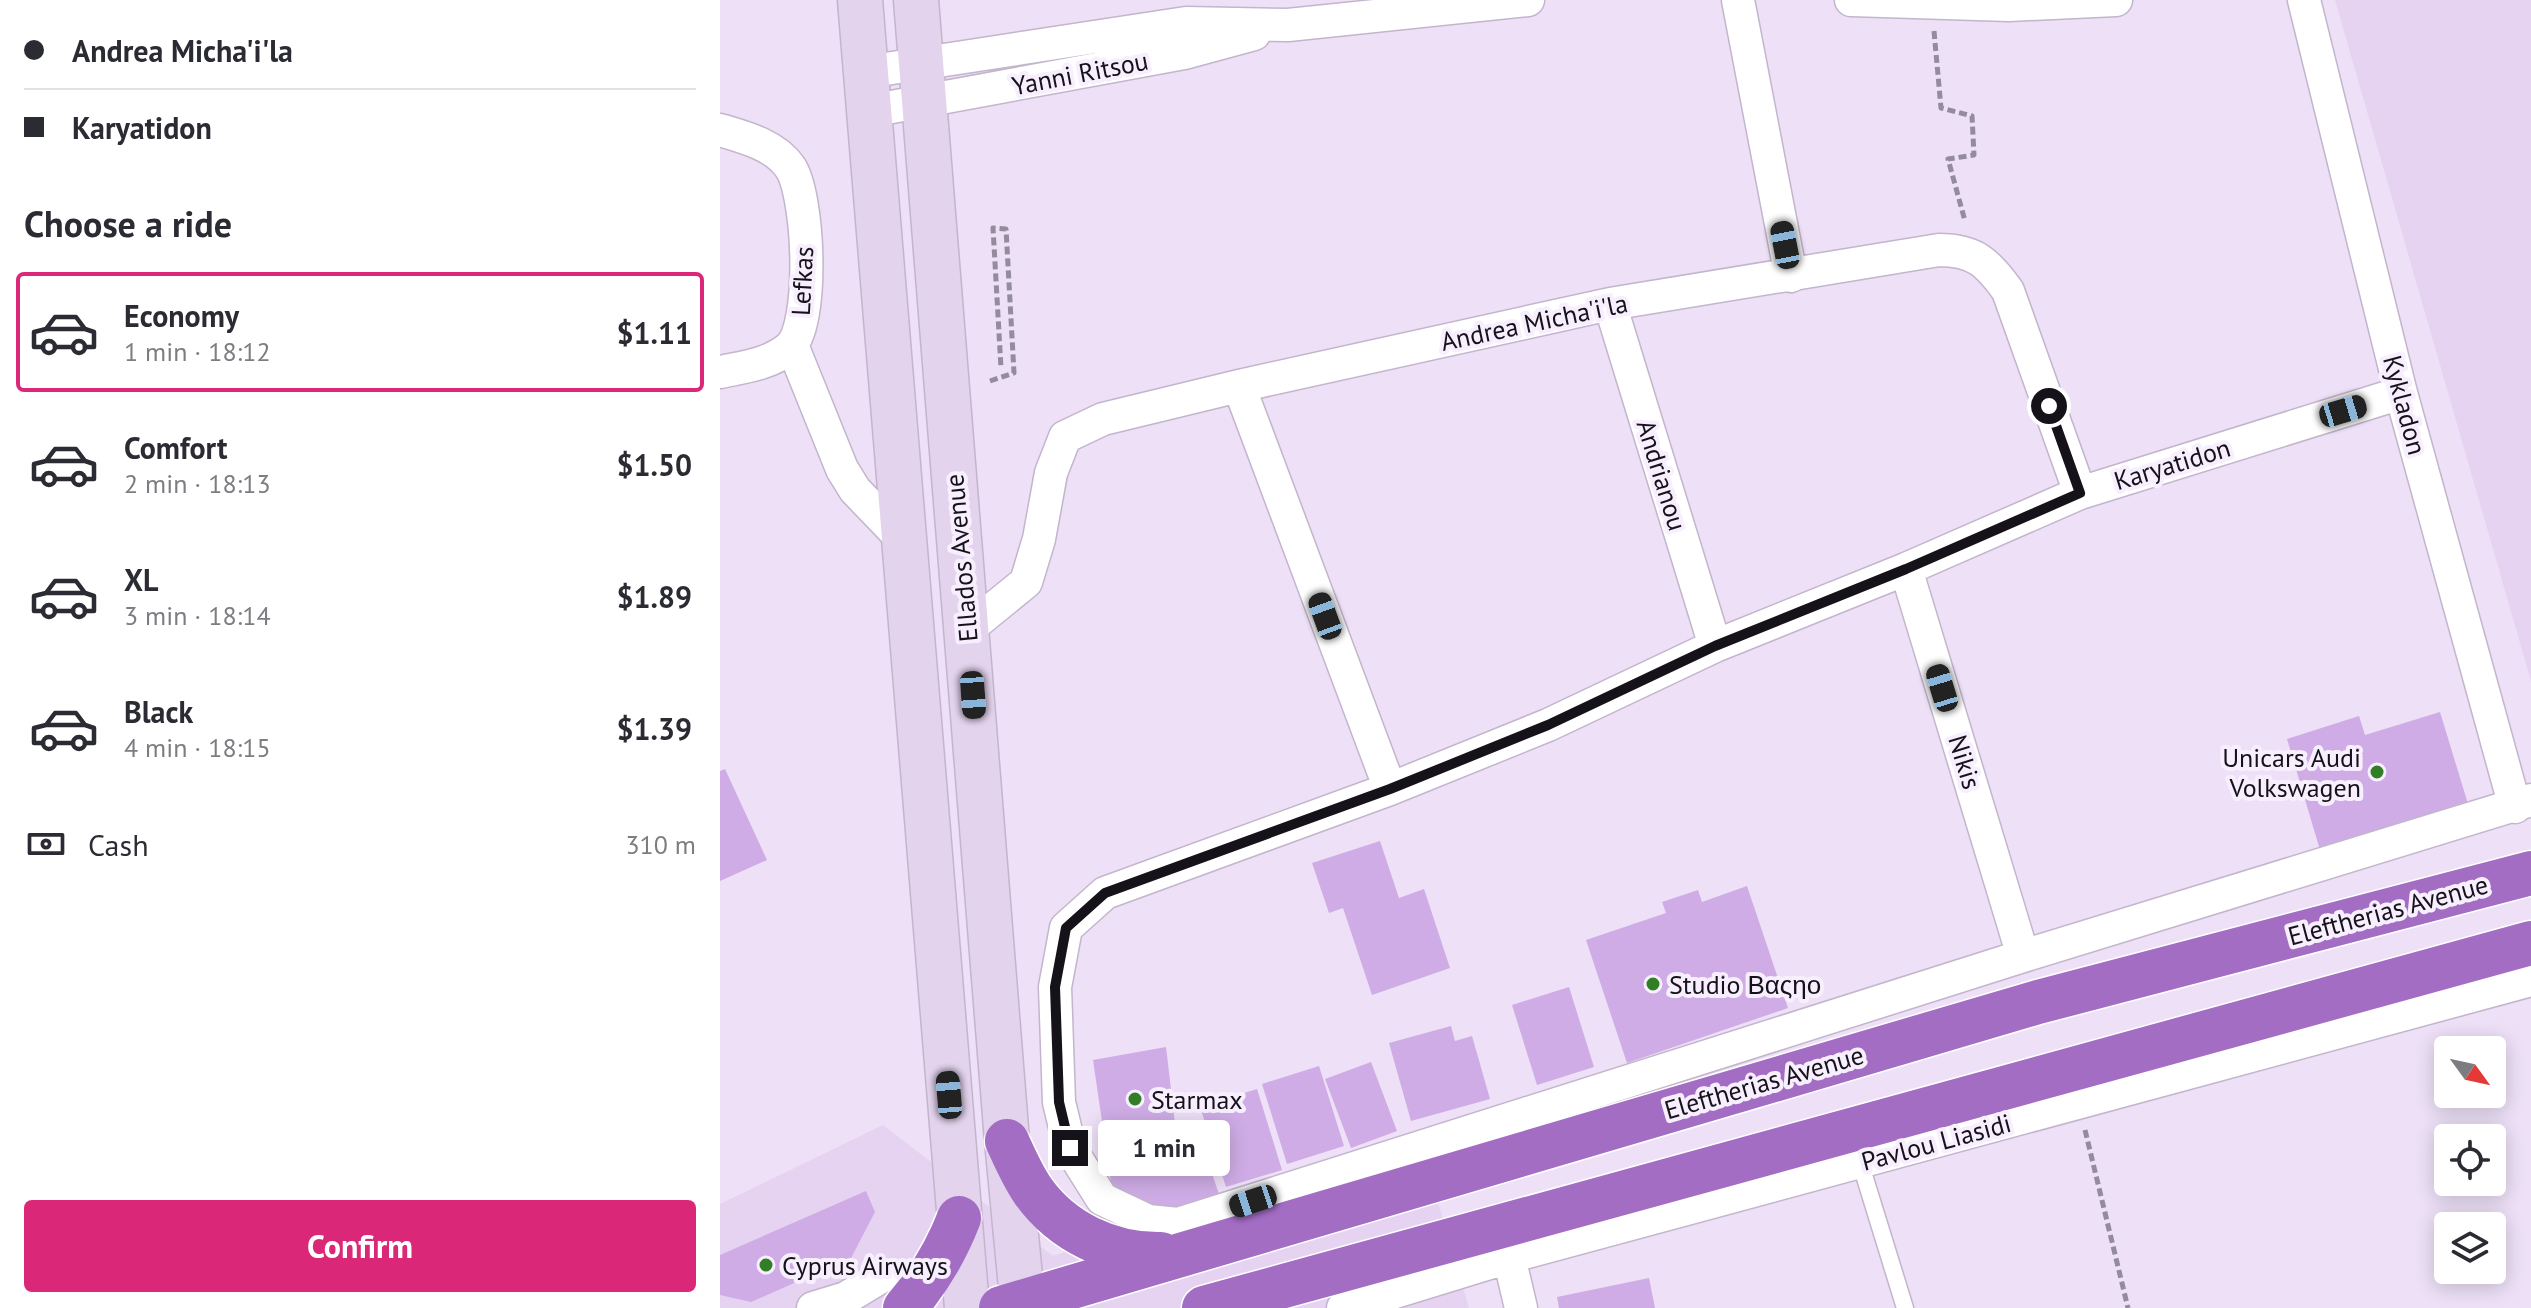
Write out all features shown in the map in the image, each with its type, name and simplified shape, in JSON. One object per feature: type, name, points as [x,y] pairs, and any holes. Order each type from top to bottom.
[{"type":"highway","name":"Eleftherias Avenue","points":[[1015,1306],[1185,1237],[2038,1002],[2531,873]]},
{"type":"highway","points":[[1204,1308],[2531,943]]},
{"type":"highway","points":[[1007,1141],[1033,1192],[1065,1223],[1107,1248],[1131,1253],[1185,1237]]},
{"type":"highway","points":[[894,1292],[940,1261],[959,1218]]},
{"type":"main road","name":"Ellados Avenue","points":[[860,0],[967,1308]]},
{"type":"main road","name":"Ellados Avenue","points":[[916,0],[1007,1141],[1015,1306]]},
{"type":"street","name":"Yanni Ritsou","points":[[868,92],[1186,23],[1288,25],[1528,0]]},
{"type":"street","points":[[1738,0],[1791,276]]},
{"type":"street","points":[[1851,0],[2116,0]]},
{"type":"street","name":"Kykladon","points":[[2304,0],[2401,393],[2523,804]]},
{"type":"street","name":"Lefkas","points":[[720,130],[744,137],[777,154],[790,167],[798,186],[807,277],[803,318],[792,345],[772,360],[720,372]]},
{"type":"street","name":"Andrea Micha'i'la","points":[[967,630],[1026,582],[1039,539],[1051,473],[1065,437],[1103,419],[1610,304],[1939,250],[1959,250],[1974,256]]},
{"type":"street","points":[[1974,256],[1994,272],[2008,291],[2080,493]]},
{"type":"street","name":"Andrianou","points":[[1610,304],[1715,646]]},
{"type":"street","points":[[792,345],[842,469],[855,490],[905,542]]},
{"type":"street","points":[[1239,386],[1390,789]]},
{"type":"street","name":"Karyatidon","points":[[2401,393],[2080,493],[1906,569],[1715,646],[1548,725],[1390,789],[1105,893],[1066,928],[1055,987],[1059,1102],[1070,1148],[1102,1199],[1148,1221],[1178,1224],[1185,1237],[2023,956],[2523,804]]},
{"type":"street","name":"Nikis","points":[[1906,569],[2023,956]]},
{"type":"street","name":"Pavlou Liasidi","points":[[1343,1308],[1509,1257],[2531,980]]},
{"type":"street","points":[[1509,1257],[1521,1308]]},
{"type":"street","points":[[813,1308],[846,1298],[894,1292]]},
{"type":"lane","points":[[1860,1162],[1905,1308]]},
{"type":"path","points":[[1932,2],[1941,108],[1972,116],[1974,155],[1948,159],[1974,256]]},
{"type":"path","points":[[990,381],[1014,373],[1006,229],[993,228],[1001,368]]},
{"type":"path","points":[[2078,1103],[2128,1308]]},
{"type":"shaded area","points":[[2335,0],[2531,0],[2531,681]]},
{"type":"shaded area","points":[[883,1125],[1053,1256],[1417,1131],[1469,1308],[720,1308],[720,1204]]},
{"type":"building","name":"Unicars Audi Volkswagen","points":[[2440,712],[2468,804],[2320,850],[2287,739],[2359,716],[2365,735]]},
{"type":"building","points":[[725,769],[767,860],[720,881],[720,771]]},
{"type":"building","points":[[1380,841],[1399,898],[1424,889],[1450,968],[1372,995],[1343,908],[1329,913],[1312,863]]},
{"type":"building","points":[[1747,886],[1788,1008],[1627,1063],[1586,940],[1666,913],[1662,902],[1698,890],[1702,902]]},
{"type":"building","points":[[1569,987],[1594,1067],[1537,1085],[1512,1005]]},
{"type":"building","points":[[1451,1026],[1455,1041],[1472,1036],[1490,1099],[1411,1121],[1389,1043]]},
{"type":"building","points":[[1166,1047],[1176,1132],[1196,1127],[1219,1194],[1184,1209],[1149,1210],[1111,1183],[1093,1060]]},
{"type":"building","points":[[1371,1062],[1397,1131],[1351,1148],[1325,1079]]},
{"type":"building","points":[[1319,1066],[1344,1146],[1287,1164],[1262,1084]]},
{"type":"building","points":[[1257,1089],[1282,1170],[1226,1187],[1200,1107]]},
{"type":"building","points":[[866,1191],[875,1212],[851,1258],[751,1302],[720,1295],[720,1255]]},
{"type":"building","points":[[1649,1278],[1655,1308],[1559,1308],[1557,1297]]},
{"type":"place","name":"Unicars Audi Volkswagen","points":[[2377,772]]},
{"type":"place","name":"Studio Βαςηο","points":[[1653,984]]},
{"type":"place","name":"Starmax","points":[[1135,1099]]},
{"type":"place","name":"Cyprus Airways","points":[[766,1265]]},
{"type":"route","points":[[1070,1148],[1059,1102],[1055,987],[1066,928],[1105,893],[1390,789],[1548,725],[1715,646],[1906,569],[2080,493],[2049,406]]}]
